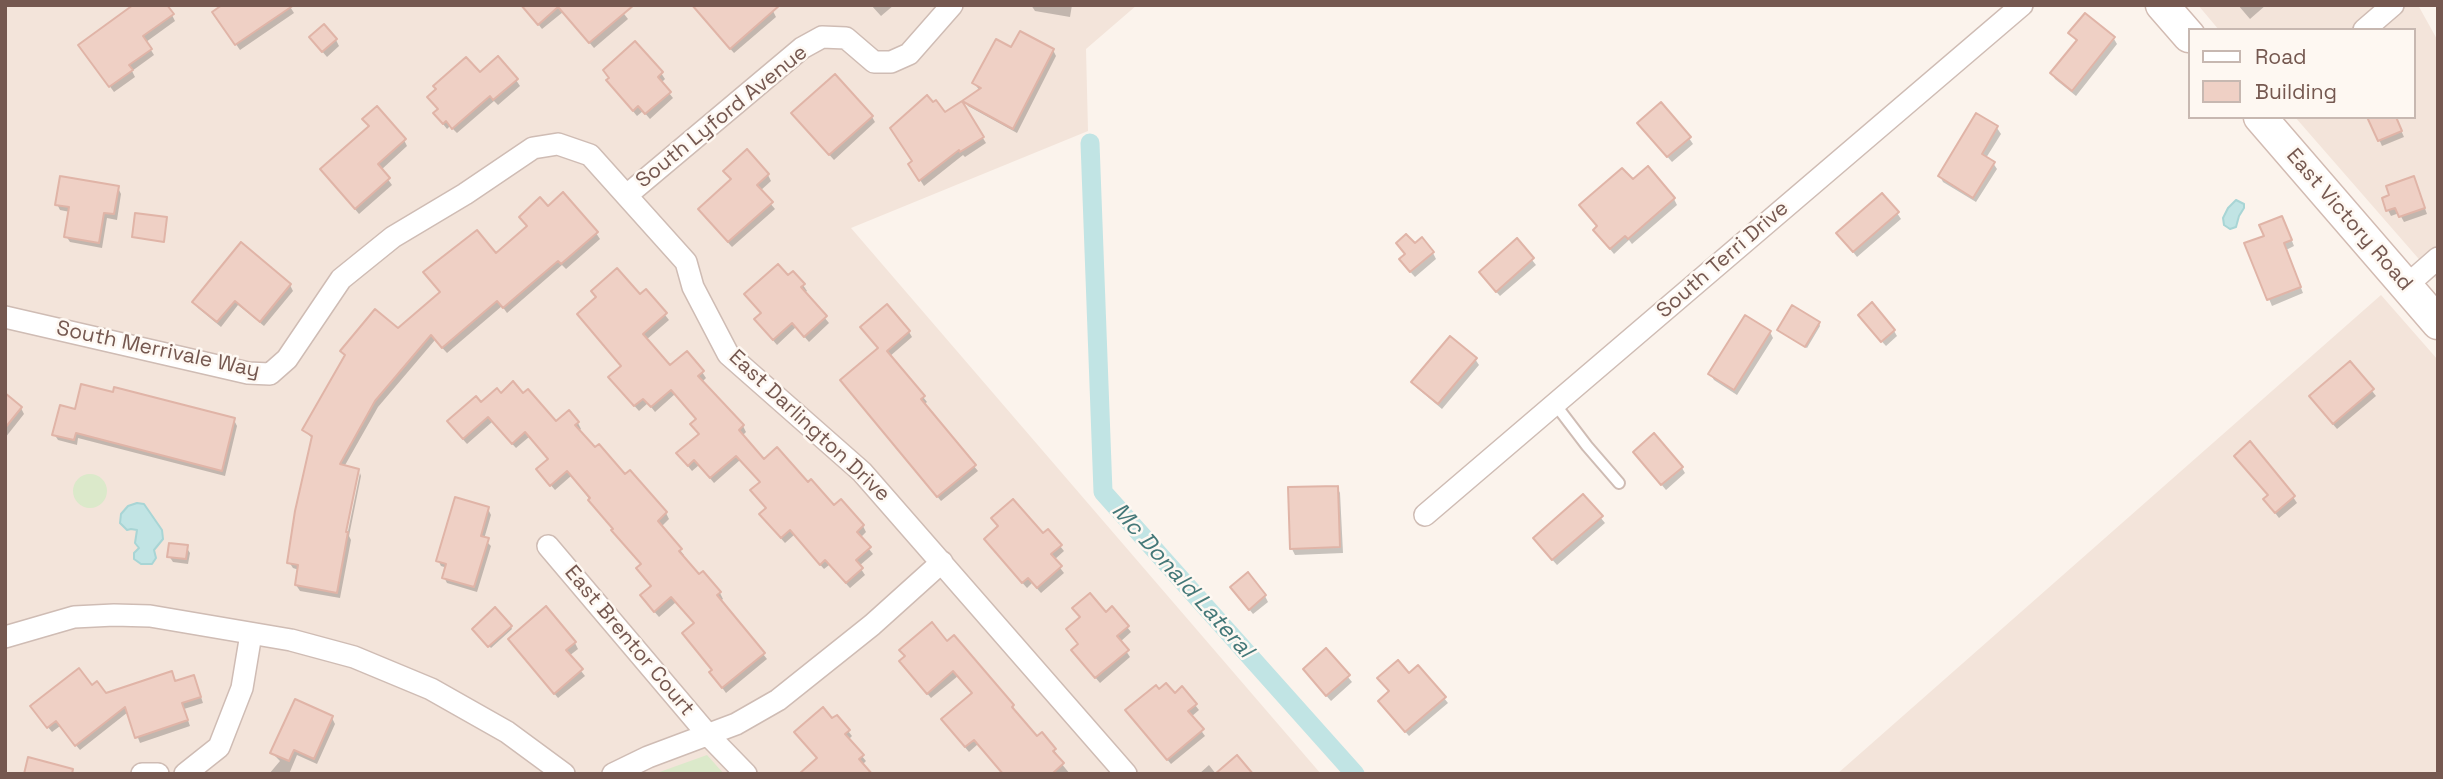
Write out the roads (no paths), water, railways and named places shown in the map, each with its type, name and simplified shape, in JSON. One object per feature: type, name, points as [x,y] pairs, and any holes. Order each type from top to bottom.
[{"type":"main road","points":[[2162,5],[2188,35]]},
{"type":"main road","name":"East Victory Road","points":[[2262,119],[2438,323]]},
{"type":"street","name":"South Lyford Avenue","points":[[627,195],[802,48],[822,37],[846,38],[874,62],[891,62],[909,54],[953,5]]},
{"type":"street","name":"South Terri Drive","points":[[1425,515],[2022,5]]},
{"type":"street","points":[[2366,28],[2393,5]]},
{"type":"street","name":"East Darlington Drive","points":[[558,144],[590,155],[627,195],[686,262],[693,286],[728,354],[862,471],[1126,774]]},
{"type":"street","name":"South Merrivale Way","points":[[5,317],[248,373],[270,374],[287,359],[341,279],[393,237],[465,194],[533,148],[558,144]]},
{"type":"street","points":[[2406,286],[2438,258]]},
{"type":"street","name":"East Brentor Court","points":[[548,546],[709,736],[746,774]]},
{"type":"street","points":[[613,774],[648,757],[743,721],[778,699],[872,625],[942,562]]},
{"type":"street","points":[[5,637],[74,617],[114,615],[150,616],[291,640],[354,657],[431,689],[507,732],[564,774]]},
{"type":"street","points":[[185,774],[219,747],[242,688],[251,634]]},
{"type":"street","points":[[142,774],[158,774]]},
{"type":"lane","points":[[1555,404],[1619,483]]},
{"type":"water","points":[[2236,200],[2244,204],[2244,208],[2236,227],[2230,229],[2224,225],[2223,218]]},
{"type":"water","points":[[144,504],[162,530],[163,539],[154,550],[156,558],[152,564],[141,564],[134,559],[134,553],[139,548],[135,543],[137,530],[127,530],[120,523],[121,514],[128,506]]},
{"type":"waterway","name":"Mc Donald Lateral","points":[[1090,143],[1103,492],[1355,774]]}]
